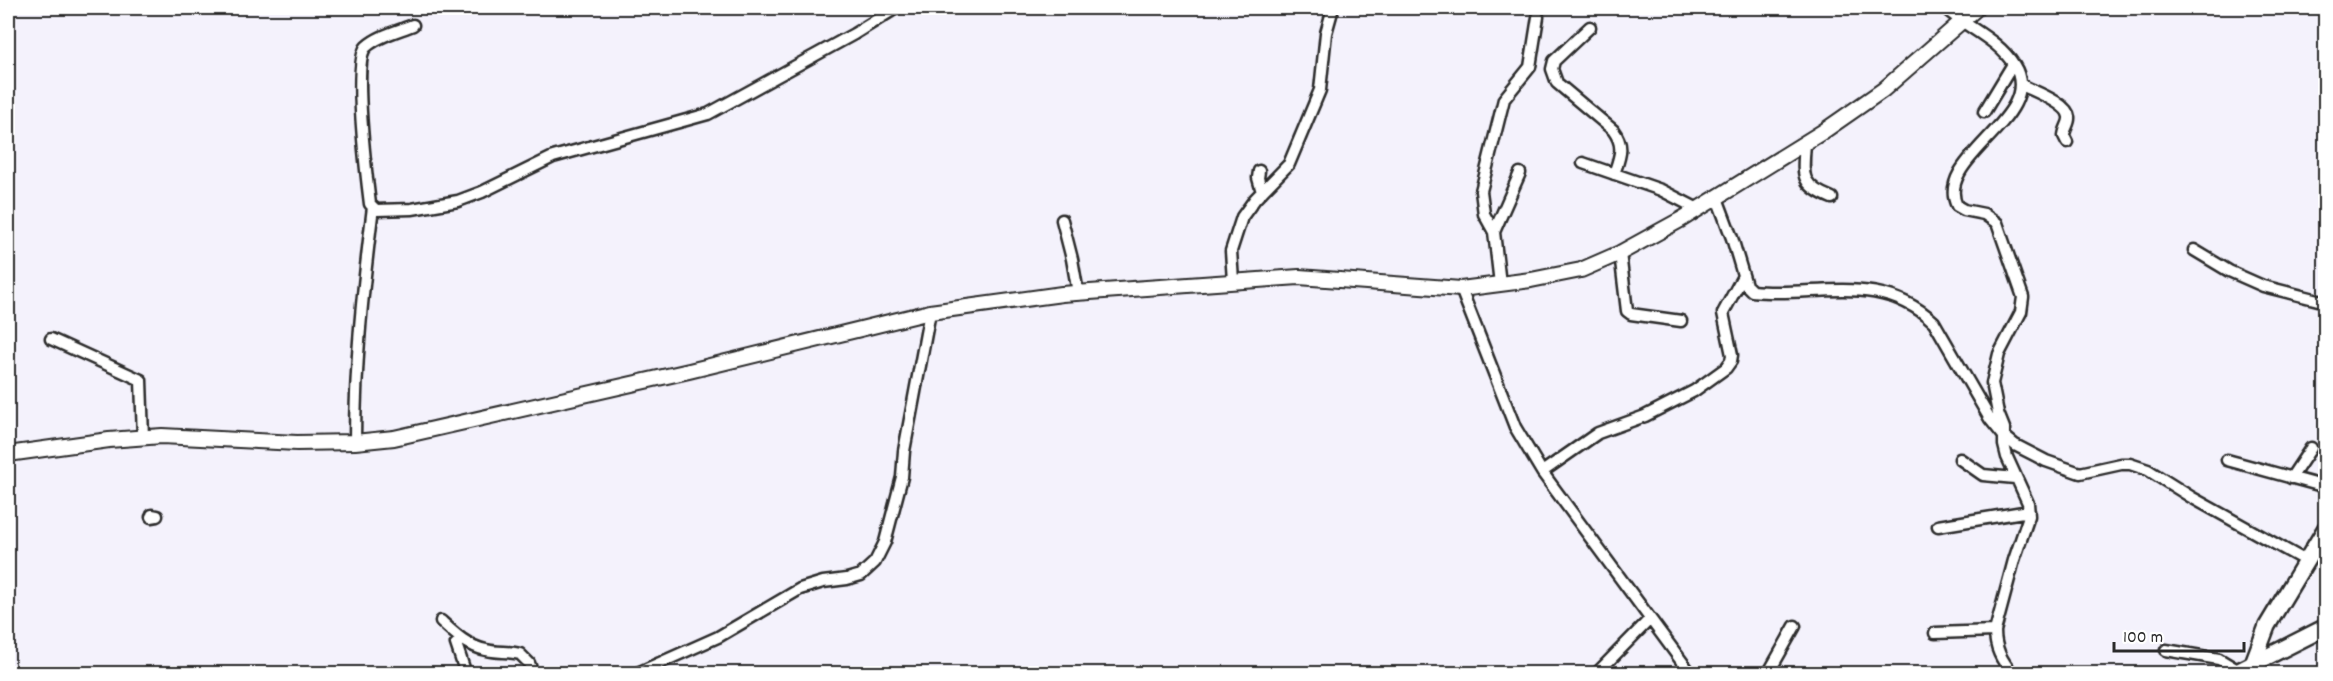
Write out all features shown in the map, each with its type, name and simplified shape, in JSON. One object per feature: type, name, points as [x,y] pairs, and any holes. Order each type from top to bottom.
[{"type":"main road","points":[[2253,663],[2267,626],[2325,528]]},
{"type":"main road","points":[[2236,672],[2325,627]]},
{"type":"street","points":[[372,207],[382,211],[412,209],[458,201],[482,192],[553,157],[708,114],[854,34],[896,8]]},
{"type":"street","points":[[1233,281],[1231,251],[1242,218],[1262,192],[1289,164],[1320,90],[1326,33],[1333,8]]},
{"type":"street","points":[[1945,8],[1960,22],[1995,44],[2013,64],[2022,85],[2021,92],[1999,129],[1962,167],[1954,192],[1957,206],[1990,217],[2000,229],[2023,297],[2021,312],[2005,340],[1992,383],[1994,400],[2004,428],[2007,457],[2028,503],[2029,512],[1995,631],[1998,652],[2013,674]]},
{"type":"street","points":[[8,454],[108,440],[162,436],[297,443],[356,442],[394,438],[930,312],[1078,293],[1299,277],[1461,289],[1581,270],[1620,253],[1698,209],[1805,143],[1883,90],[1977,8]]},
{"type":"street","points":[[1500,284],[1494,232],[1482,204],[1484,176],[1504,99],[1530,67],[1538,17]]},
{"type":"street","points":[[356,442],[355,389],[358,334],[372,207],[363,149],[359,64],[366,47],[385,36],[413,26]]},
{"type":"street","points":[[1590,27],[1554,61],[1552,69],[1557,83],[1613,130],[1619,138],[1622,144],[1621,154],[1614,174]]},
{"type":"street","points":[[1984,112],[2013,64]]},
{"type":"street","points":[[2022,85],[2058,103],[2068,113],[2070,119],[2064,136],[2067,142]]},
{"type":"street","points":[[1805,143],[1803,171],[1806,183],[1832,198]]},
{"type":"street","points":[[1583,163],[1661,190],[1698,209]]},
{"type":"street","points":[[1259,171],[1258,178],[1262,192]]},
{"type":"street","points":[[1494,232],[1520,173]]},
{"type":"street","points":[[1717,198],[1746,285],[1752,291],[1837,288],[1883,293],[1906,301],[1934,322],[1990,418],[2003,435],[2015,445],[2046,461],[2080,473],[2121,464],[2130,464],[2148,470],[2191,497],[2306,561]]},
{"type":"street","points":[[1062,220],[1078,293]]},
{"type":"street","points":[[2194,250],[2229,271],[2263,286],[2325,302]]},
{"type":"street","points":[[1620,253],[1627,311],[1631,314],[1681,321]]},
{"type":"street","points":[[1542,472],[1598,433],[1645,416],[1694,391],[1726,368],[1732,355],[1723,313],[1743,276]]},
{"type":"street","points":[[1461,289],[1503,399],[1515,426],[1542,472],[1690,674]]},
{"type":"street","points":[[635,674],[718,638],[800,589],[822,582],[861,575],[875,562],[885,542],[899,489],[930,312]]},
{"type":"street","points":[[51,339],[141,380],[143,438]]},
{"type":"street","points":[[2291,478],[2311,448]]},
{"type":"street","points":[[1960,459],[1983,475],[2015,478]]},
{"type":"street","points":[[2227,460],[2325,487]]},
{"type":"street","points":[[1938,526],[2029,512]]},
{"type":"street","points":[[1596,674],[1649,620]]},
{"type":"street","points":[[441,621],[463,640],[488,651],[520,654],[529,663],[533,674]]},
{"type":"street","points":[[1768,674],[1795,626]]},
{"type":"street","points":[[1935,633],[1995,631]]},
{"type":"street","points":[[463,640],[456,644],[466,674]]},
{"type":"street","points":[[2166,650],[2219,659],[2236,672]]}]
